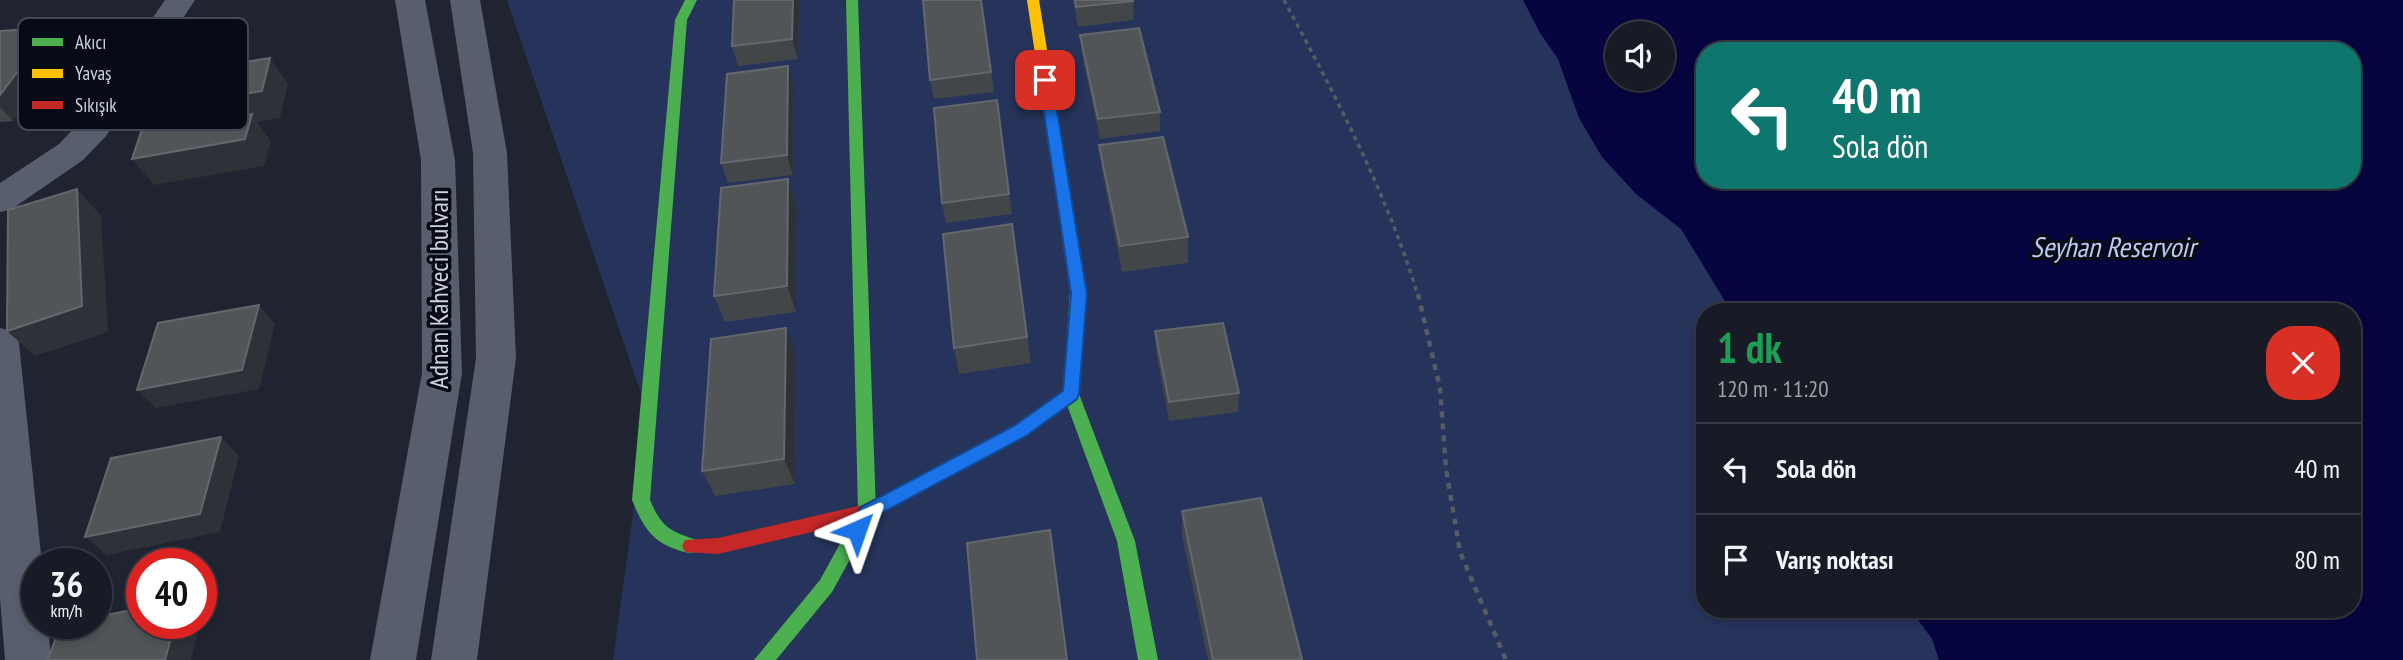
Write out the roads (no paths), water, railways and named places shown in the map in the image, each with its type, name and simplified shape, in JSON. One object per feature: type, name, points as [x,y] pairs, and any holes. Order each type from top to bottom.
[{"type":"street","points":[[168,18],[180,0]]},
{"type":"street","name":"Adnan Kahveci bulvarı","points":[[393,660],[442,373],[439,159],[410,0]]},
{"type":"street","name":"Adnan Kahveci bulvarı","points":[[454,660],[496,358],[490,153],[465,0]]},
{"type":"street","points":[[691,0],[681,20],[641,500],[650,523],[666,540],[691,546],[718,546],[867,512],[1020,431],[1071,394]]},
{"type":"street","points":[[764,660],[826,586],[867,512],[852,0]]},
{"type":"street","points":[[1033,0],[1079,294],[1071,394],[1126,541],[1148,660]]},
{"type":"street","points":[[0,200],[71,152],[92,130]]},
{"type":"street","points":[[0,343],[28,660]]},
{"type":"water","name":"Seyhan Reservoir","points":[[1523,0],[2403,0],[2403,660],[1939,660],[1932,639],[1917,618],[2361,618],[2361,303],[1726,303],[1681,229],[1636,194],[1602,157],[1579,118],[1558,59],[1540,33]]}]
